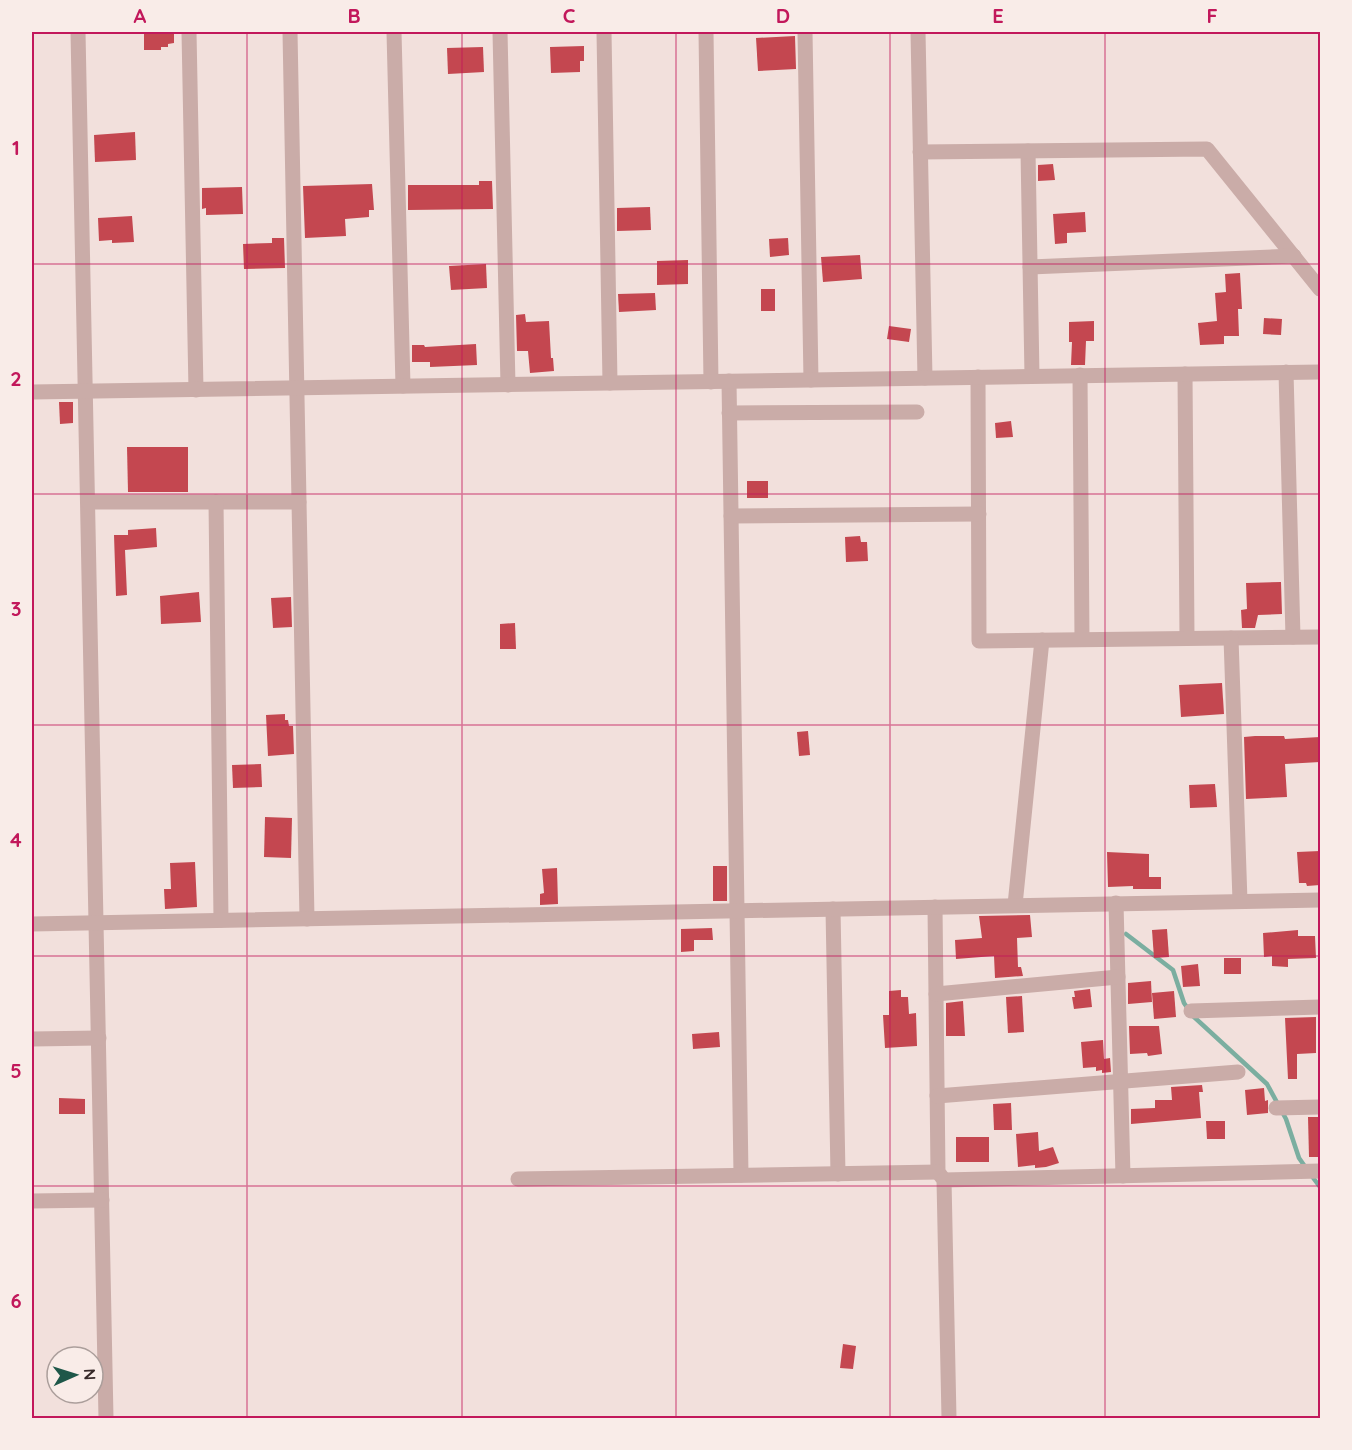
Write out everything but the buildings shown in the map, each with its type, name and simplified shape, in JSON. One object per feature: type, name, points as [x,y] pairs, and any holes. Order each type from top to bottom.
[{"type":"street","points":[[78,32],[106,1419]]},
{"type":"street","points":[[189,32],[196,390]]},
{"type":"street","points":[[290,32],[307,919]]},
{"type":"street","points":[[394,32],[404,386]]},
{"type":"street","points":[[500,32],[508,385]]},
{"type":"street","points":[[604,32],[610,383]]},
{"type":"street","points":[[706,32],[711,381]]},
{"type":"street","points":[[805,32],[811,380]]},
{"type":"street","points":[[918,32],[925,378]]},
{"type":"street","points":[[920,152],[1207,149],[1320,289]]},
{"type":"street","points":[[1028,151],[1032,376]]},
{"type":"street","points":[[1030,267],[1294,256]]},
{"type":"street","points":[[1286,372],[1293,637]]},
{"type":"street","points":[[32,392],[1320,372]]},
{"type":"street","points":[[1185,374],[1187,638]]},
{"type":"street","points":[[1080,375],[1082,639]]},
{"type":"street","points":[[978,377],[979,641],[1320,637]]},
{"type":"street","points":[[729,381],[741,1175]]},
{"type":"street","points":[[729,413],[917,412]]},
{"type":"street","points":[[88,502],[299,502]]},
{"type":"street","points":[[216,502],[221,920]]},
{"type":"street","points":[[731,516],[979,514]]},
{"type":"street","points":[[1231,638],[1240,901]]},
{"type":"street","points":[[1015,905],[1041,640]]},
{"type":"street","points":[[32,924],[1320,900]]},
{"type":"street","points":[[1116,903],[1123,1176]]},
{"type":"street","points":[[935,907],[937,1096],[950,1419]]},
{"type":"street","points":[[833,909],[838,1174]]},
{"type":"street","points":[[936,994],[1118,977]]},
{"type":"street","points":[[1191,1011],[1320,1007]]},
{"type":"street","points":[[32,1039],[99,1038]]},
{"type":"street","points":[[937,1096],[1238,1072]]},
{"type":"street","points":[[1276,1108],[1320,1107]]},
{"type":"street","points":[[518,1179],[838,1174],[1123,1176],[1320,1172]]},
{"type":"street","points":[[32,1201],[102,1200]]},
{"type":"waterway","points":[[1126,934],[1173,970],[1184,1003],[1193,1016],[1267,1084],[1286,1119],[1299,1158],[1306,1168]]},
{"type":"waterway","points":[[1311,1175],[1320,1187]]}]
